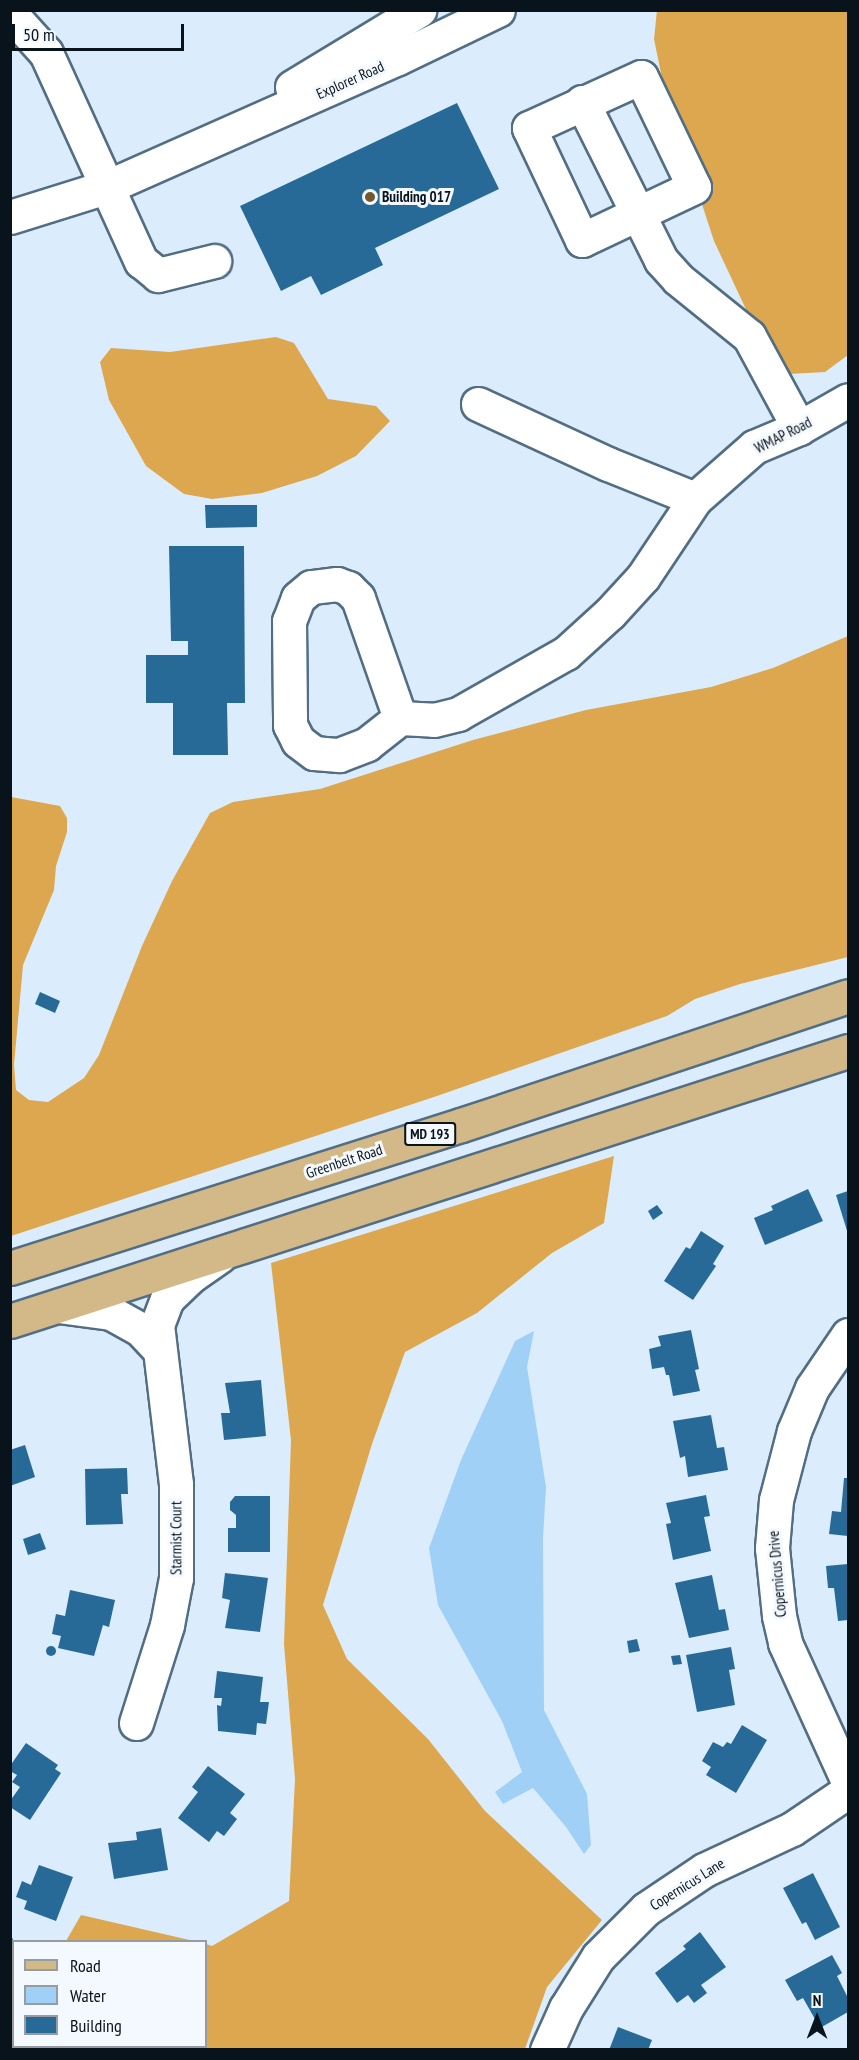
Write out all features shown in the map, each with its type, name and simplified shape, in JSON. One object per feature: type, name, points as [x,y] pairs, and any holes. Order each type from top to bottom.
[{"type":"main road","name":"Greenbelt Road","points":[[10,1268],[472,1121],[849,996]]},
{"type":"main road","points":[[10,1321],[849,1051]]},
{"type":"street","name":"Explorer Road","points":[[200,145],[419,10]]},
{"type":"street","name":"Explorer Road","points":[[10,217],[109,186],[396,59],[498,10]]},
{"type":"street","points":[[10,13],[46,53],[109,186],[141,261],[158,275],[214,261]]},
{"type":"street","points":[[641,77],[694,187],[582,240],[529,128],[582,102],[641,77]]},
{"type":"street","points":[[582,102],[661,260],[678,279],[748,336],[799,428]]},
{"type":"street","name":"WMAP Road","points":[[400,718],[434,720],[458,714],[566,652],[610,613],[643,577],[694,500],[754,447],[799,428],[849,400]]},
{"type":"street","points":[[478,404],[608,465],[694,500]]},
{"type":"street","points":[[337,584],[348,588],[358,598],[400,718],[367,744],[339,755],[314,753],[298,741],[290,724],[289,621],[298,598],[311,587],[337,584]]},
{"type":"street","name":"Starmist Court","points":[[136,1723],[167,1625],[176,1578],[176,1484],[157,1325],[167,1299],[190,1276],[226,1251]]},
{"type":"street","points":[[58,1306],[111,1313],[140,1329],[158,1348]]},
{"type":"street","name":"Copernicus Drive","points":[[849,1335],[812,1388],[797,1423],[776,1500],[772,1548],[784,1643],[849,1781]]},
{"type":"street","name":"Copernicus Lane","points":[[547,2049],[566,2008],[598,1957],[646,1909],[704,1870],[792,1829],[849,1791]]},
{"type":"shaded area","points":[[657,10],[848,11],[848,355],[825,372],[789,374],[758,335],[714,241],[664,88],[654,39]]},
{"type":"shaded area","points":[[276,337],[294,343],[328,399],[376,406],[390,421],[356,456],[317,476],[262,493],[212,499],[184,494],[146,466],[109,400],[100,362],[111,348],[170,352]]},
{"type":"shaded area","points":[[848,636],[848,957],[740,984],[695,999],[667,1016],[434,1097],[11,1236],[11,797],[60,806],[67,818],[67,832],[56,866],[54,890],[23,965],[14,1065],[16,1090],[29,1100],[48,1102],[84,1078],[99,1055],[142,946],[172,881],[210,813],[233,802],[320,789],[473,740],[586,710],[711,687],[773,668]]},
{"type":"shaded area","points":[[614,1156],[604,1223],[552,1253],[477,1313],[405,1352],[372,1444],[323,1605],[347,1659],[428,1739],[485,1811],[602,1920],[547,1987],[525,2049],[18,2049],[207,2048],[207,1944],[212,1946],[289,1901],[295,1779],[284,1644],[291,1440],[271,1263]]},
{"type":"shaded area","points":[[81,1915],[190,1940],[67,1940]]},
{"type":"water","points":[[534,1331],[527,1367],[546,1487],[543,1538],[544,1710],[587,1794],[591,1845],[584,1854],[566,1827],[533,1788],[503,1804],[495,1792],[522,1772],[502,1721],[438,1605],[429,1548],[461,1460],[515,1341]]},
{"type":"building","name":"Building 017","points":[[457,103],[499,189],[375,248],[383,265],[321,295],[311,276],[281,291],[240,206]]},
{"type":"building","points":[[205,505],[257,505],[257,527],[206,528]]},
{"type":"building","points":[[169,546],[244,546],[245,703],[227,703],[228,755],[173,755],[173,703],[146,703],[146,655],[188,655],[188,641],[171,641]]},
{"type":"building","points":[[40,992],[60,1001],[55,1013],[35,1004]]},
{"type":"building","points":[[808,1189],[823,1221],[765,1245],[754,1218],[773,1210],[771,1206]]},
{"type":"building","points":[[848,1191],[848,1234],[836,1195]]},
{"type":"building","points":[[657,1205],[663,1213],[653,1220],[648,1211]]},
{"type":"building","points":[[701,1231],[724,1246],[713,1264],[716,1266],[693,1300],[664,1281],[686,1247],[690,1249]]},
{"type":"building","points":[[691,1330],[699,1369],[695,1370],[700,1391],[673,1396],[669,1375],[666,1375],[664,1367],[652,1369],[649,1349],[661,1346],[658,1336]]},
{"type":"building","points":[[261,1380],[266,1436],[224,1440],[221,1413],[230,1413],[225,1383]]},
{"type":"building","points":[[711,1415],[717,1448],[724,1447],[728,1470],[688,1477],[685,1456],[680,1458],[673,1421]]},
{"type":"building","points":[[25,1445],[35,1477],[10,1486],[10,1450]]},
{"type":"building","points":[[127,1468],[128,1494],[121,1494],[123,1524],[86,1525],[85,1469]]},
{"type":"building","points":[[844,1478],[848,1478],[848,1536],[829,1534],[832,1511],[841,1512]]},
{"type":"building","points":[[706,1495],[710,1516],[704,1517],[711,1551],[673,1560],[666,1524],[671,1523],[666,1503]]},
{"type":"building","points":[[235,1496],[270,1496],[270,1552],[228,1552],[228,1528],[236,1528],[236,1515],[230,1510],[230,1502]]},
{"type":"building","points":[[40,1533],[46,1549],[28,1555],[23,1539]]},
{"type":"building","points":[[848,1564],[848,1620],[838,1621],[834,1588],[828,1588],[826,1566]]},
{"type":"building","points":[[225,1573],[268,1578],[260,1632],[225,1628],[230,1600],[222,1598]]},
{"type":"building","points":[[712,1575],[719,1610],[725,1609],[729,1630],[689,1638],[675,1583]]},
{"type":"building","points":[[70,1590],[115,1600],[109,1627],[103,1625],[94,1656],[58,1648],[61,1636],[52,1634],[56,1614],[65,1616]]},
{"type":"building","points":[[637,1639],[640,1651],[629,1653],[627,1641]]},
{"type":"building","points":[[51,1646],[55,1647],[55,1655],[51,1656],[47,1655],[46,1651],[47,1647]]},
{"type":"building","points":[[731,1647],[735,1669],[729,1670],[735,1705],[697,1712],[686,1655]]},
{"type":"building","points":[[680,1655],[682,1664],[673,1665],[671,1656]]},
{"type":"building","points":[[217,1671],[263,1677],[260,1702],[269,1702],[266,1724],[257,1723],[256,1735],[218,1731],[217,1705],[221,1706],[222,1698],[214,1698]]},
{"type":"building","points":[[742,1725],[767,1740],[736,1793],[706,1775],[711,1767],[702,1761],[713,1742],[723,1747],[727,1742],[731,1744]]},
{"type":"building","points":[[26,1743],[58,1765],[55,1769],[61,1773],[30,1820],[10,1807],[10,1801],[20,1787],[12,1782],[17,1775],[10,1771],[10,1766]]},
{"type":"building","points":[[208,1766],[245,1794],[230,1813],[237,1819],[224,1836],[217,1831],[209,1842],[178,1818],[198,1792],[192,1787]]},
{"type":"building","points":[[161,1828],[168,1870],[114,1879],[108,1843],[137,1840],[136,1832]]},
{"type":"building","points":[[39,1865],[73,1877],[56,1921],[24,1909],[27,1901],[16,1897],[22,1881],[31,1885]]},
{"type":"building","points":[[813,1873],[840,1927],[815,1940],[806,1922],[802,1924],[783,1888]]},
{"type":"building","points":[[700,1932],[726,1967],[701,1985],[707,1993],[694,2003],[688,1995],[677,2003],[655,1973],[686,1949],[683,1946]]},
{"type":"building","points":[[10,1933],[13,1940],[12,1990],[10,1991]]},
{"type":"building","points":[[832,1955],[842,1973],[837,1976],[848,1998],[848,2012],[820,2028],[803,1998],[797,2001],[785,1980]]},
{"type":"building","points":[[618,2027],[652,2040],[648,2050],[609,2050]]},
{"type":"place","name":"Building 017","points":[[370,197]]}]
